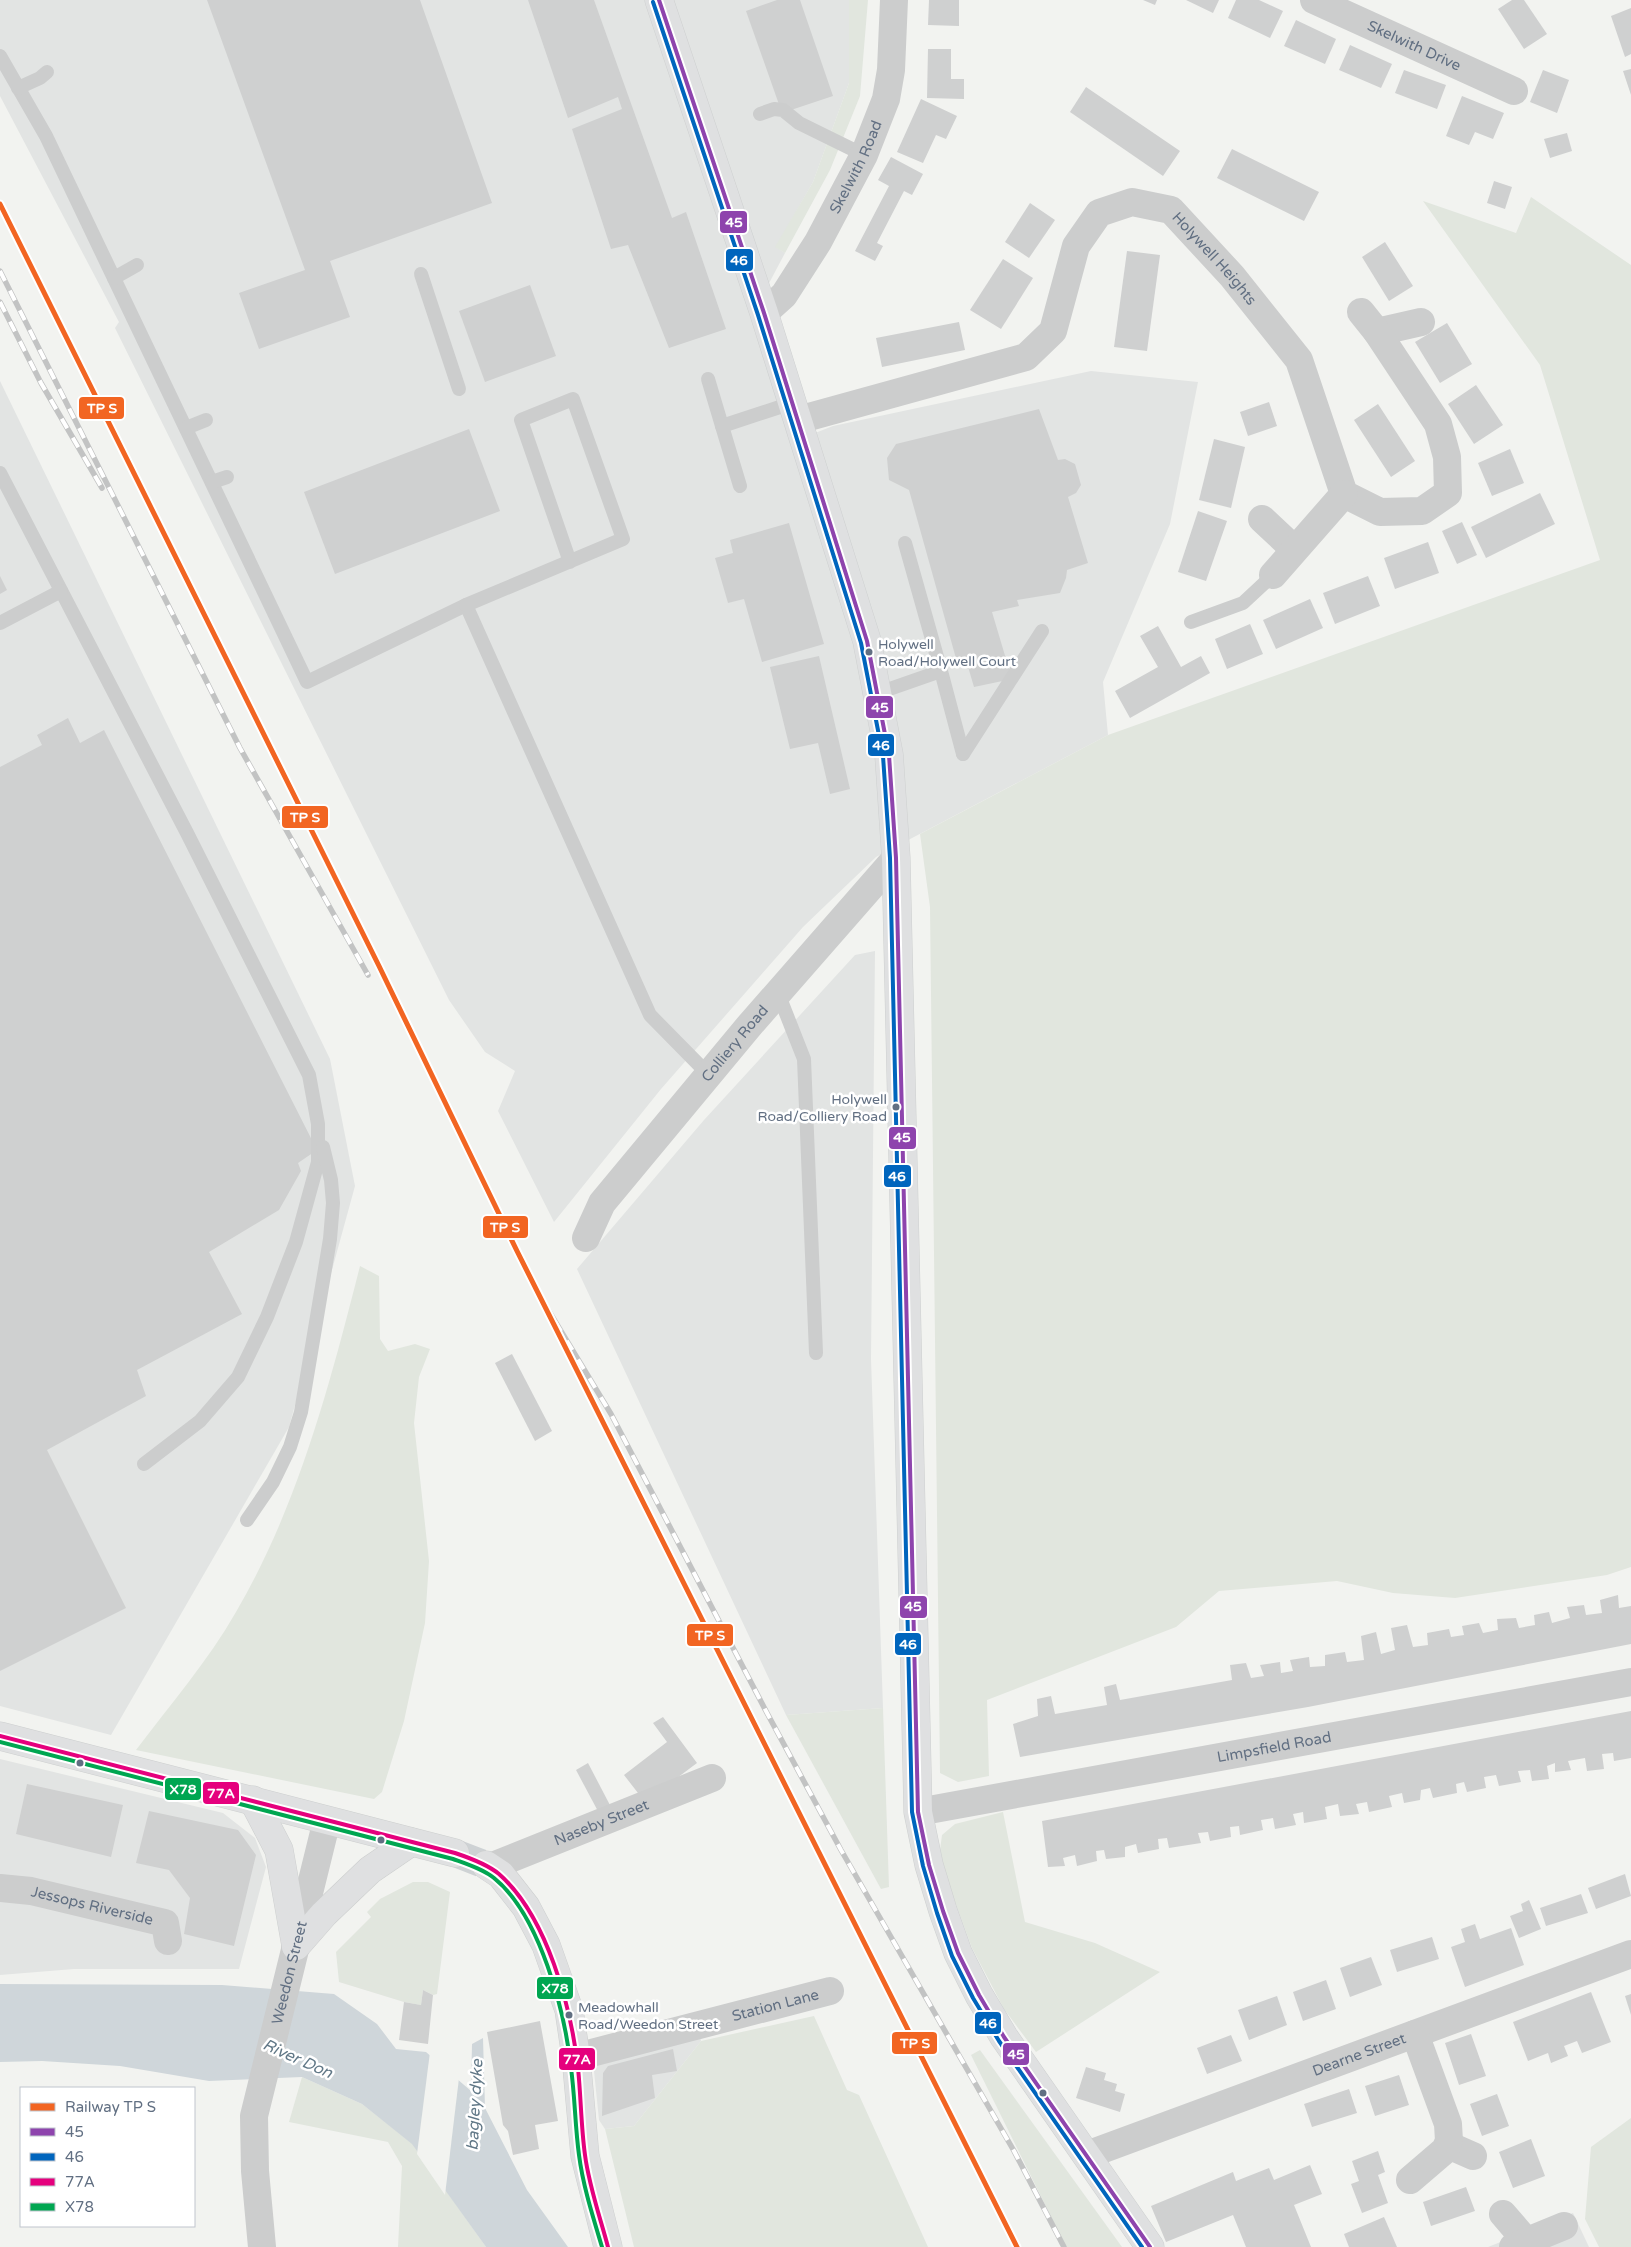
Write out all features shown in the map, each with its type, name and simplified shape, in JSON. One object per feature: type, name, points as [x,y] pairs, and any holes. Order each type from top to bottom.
[{"type":"main road","points":[[659,0],[764,313],[867,641],[889,755],[896,858],[918,1812],[929,1865],[943,1911],[966,1970],[1004,2037],[1150,2247]]},
{"type":"main road","points":[[0,1736],[455,1853]]},
{"type":"main road","points":[[252,1800],[279,1850],[293,1958]]},
{"type":"main road","points":[[293,1958],[324,1914],[370,1870],[411,1842]]},
{"type":"main road","points":[[488,1866],[501,1875],[514,1890],[546,1945],[569,2010],[576,2057],[585,2156],[608,2247]]},
{"type":"street","name":"Skelwith Road","points":[[764,313],[784,295],[818,242],[864,155],[886,99],[891,70],[894,0]]},
{"type":"street","name":"Skelwith Drive","points":[[1314,0],[1514,91]]},
{"type":"street","name":"Holywell Heights","points":[[795,412],[1026,357],[1054,331],[1076,246],[1099,212],[1132,202],[1171,210],[1232,276],[1299,360],[1344,494]]},
{"type":"street","points":[[1273,575],[1344,494],[1380,512],[1422,511],[1448,493],[1447,457],[1438,424],[1369,322],[1421,322]]},
{"type":"street","points":[[1262,519],[1294,549]]},
{"type":"street","name":"Colliery Road","points":[[586,1238],[602,1203],[778,993],[896,858]]},
{"type":"street","name":"Limpsfield Road","points":[[918,1812],[1631,1682]]},
{"type":"street","name":"Naseby Street","points":[[488,1866],[712,1778]]},
{"type":"street","name":"Weedon Street","points":[[262,2247],[255,2171],[254,2116],[327,1820]]},
{"type":"street","name":"Jessops Riverside","points":[[0,1888],[31,1890],[165,1923],[168,1941]]},
{"type":"street","name":"Dearne Street","points":[[1087,2155],[1631,1954]]},
{"type":"street","name":"Station Lane","points":[[576,2057],[830,1992]]},
{"type":"street","points":[[1410,2180],[1445,2150],[1448,2145],[1448,2124],[1415,2034]]},
{"type":"street","points":[[1448,2145],[1473,2156]]},
{"type":"street","points":[[1503,2214],[1520,2245],[1564,2226]]},
{"type":"lane","points":[[0,56],[46,136],[307,682],[466,605],[570,562],[623,539],[574,399],[521,420],[570,562]]},
{"type":"lane","points":[[18,88],[40,78],[47,72]]},
{"type":"lane","points":[[760,114],[774,109],[783,110],[799,123],[864,155]]},
{"type":"lane","points":[[114,278],[137,265]]},
{"type":"lane","points":[[421,274],[440,337],[459,390]]},
{"type":"lane","points":[[708,379],[740,486]]},
{"type":"lane","points":[[722,426],[795,412]]},
{"type":"lane","points":[[186,428],[206,420]]},
{"type":"lane","points":[[0,473],[187,832],[309,1075],[331,1180],[333,1203],[330,1239],[302,1412],[290,1448],[273,1482],[247,1520]]},
{"type":"lane","points":[[212,482],[228,477]]},
{"type":"lane","points":[[905,543],[963,754],[1042,631]]},
{"type":"lane","points":[[1190,622],[1243,603],[1273,575]]},
{"type":"lane","points":[[0,623],[61,590]]},
{"type":"lane","points":[[466,605],[650,1015],[709,1075]]},
{"type":"lane","points":[[878,693],[941,671]]},
{"type":"lane","points":[[778,993],[804,1059],[816,1353]]},
{"type":"lane","points":[[144,1464],[200,1421],[238,1377],[267,1318],[296,1242],[318,1162],[318,1124]]},
{"type":"shaded area","points":[[0,0],[849,0],[849,83],[813,182],[776,247],[785,253],[767,287],[810,435],[833,426],[1091,371],[1198,382],[1170,524],[1103,682],[1108,735],[876,857],[803,927],[661,1089],[554,1222],[498,1111],[515,1071],[485,1052],[449,1000],[115,328],[119,322],[0,96]]},
{"type":"shaded area","points":[[849,0],[868,0],[860,96],[830,170],[785,253],[775,247],[813,182],[849,83]]},
{"type":"shaded area","points":[[1531,197],[1631,265],[1631,1567],[1607,1575],[1455,1598],[1393,1593],[1337,1581],[1219,1591],[1176,1627],[987,1700],[989,1776],[958,1782],[940,1773],[930,907],[920,834],[1108,735],[1600,560],[1540,365],[1423,201],[1516,233]]},
{"type":"shaded area","points":[[0,381],[330,1059],[355,1186],[289,1427],[111,1735],[0,1706]]},
{"type":"shaded area","points":[[875,951],[871,1359],[883,1708],[786,1715],[577,1269],[704,1120],[855,955]]},
{"type":"shaded area","points":[[360,1266],[379,1276],[380,1339],[388,1351],[415,1344],[430,1349],[419,1377],[414,1423],[429,1561],[425,1623],[404,1721],[382,1792],[374,1799],[136,1750],[201,1665],[225,1630],[258,1572],[295,1487],[310,1444],[337,1355]]},
{"type":"shaded area","points":[[883,1708],[889,1887],[881,1889],[786,1715]]},
{"type":"shaded area","points":[[0,1759],[223,1813],[255,1838],[266,1867],[239,1969],[74,1969],[0,1975]]},
{"type":"shaded area","points":[[1003,1812],[1025,1922],[1095,1943],[1160,1972],[1036,2052],[1004,2009],[972,1948],[939,1858],[942,1835],[955,1824]]},
{"type":"shaded area","points":[[413,1882],[428,1882],[450,1892],[437,1994],[433,1995],[423,1990],[421,2005],[404,2002],[339,1982],[336,1952],[371,1917],[367,1912],[380,1899]]},
{"type":"shaded area","points":[[814,2016],[847,2090],[859,2095],[928,2247],[634,2247],[605,2129],[634,2126],[701,2041]]},
{"type":"shaded area","points":[[696,2017],[701,2041],[634,2126],[605,2129],[599,2120],[594,2071],[603,2041]]},
{"type":"shaded area","points":[[980,2050],[1122,2247],[1066,2247],[971,2055]]},
{"type":"shaded area","points":[[302,2077],[362,2104],[413,2144],[486,2247],[398,2247],[402,2166],[388,2142],[289,2122]]},
{"type":"shaded area","points":[[1631,2118],[1631,2247],[1599,2247],[1585,2219],[1591,2147]]},
{"type":"shaded area","points":[[1573,2213],[1589,2247],[1488,2247]]},
{"type":"water","points":[[0,1984],[222,1985],[334,1994],[377,2024],[396,2049],[426,2052],[471,2091],[472,2044],[483,2038],[485,2108],[527,2190],[568,2247],[486,2247],[412,2144],[362,2104],[302,2077],[209,2081],[120,2066],[42,2061],[0,2062]]},
{"type":"pier","points":[[430,2052],[459,2078],[445,2195],[417,2154]]},
{"type":"building","points":[[207,0],[420,0],[492,203],[330,261],[350,317],[259,349],[239,293],[305,270]]},
{"type":"building","points":[[528,0],[594,0],[672,218],[686,212],[726,329],[669,348],[628,245],[611,249],[572,129],[622,109],[618,97],[568,118]]},
{"type":"building","points":[[777,0],[800,0],[833,96],[782,113],[746,11]]},
{"type":"building","points":[[929,0],[959,0],[959,26],[928,25]]},
{"type":"building","points":[[1143,0],[1157,0],[1155,5]]},
{"type":"building","points":[[1186,0],[1219,0],[1213,13]]},
{"type":"building","points":[[1236,0],[1259,0],[1283,11],[1270,38],[1228,18]]},
{"type":"building","points":[[1512,0],[1524,0],[1547,34],[1524,49],[1498,9]]},
{"type":"building","points":[[1631,8],[1631,54],[1625,57],[1611,16]]},
{"type":"building","points":[[1296,20],[1336,39],[1325,64],[1284,46]]},
{"type":"building","points":[[1350,45],[1392,64],[1381,88],[1339,70]]},
{"type":"building","points":[[928,49],[951,49],[951,79],[964,79],[964,99],[927,98]]},
{"type":"building","points":[[1631,69],[1631,95],[1623,71]]},
{"type":"building","points":[[1404,70],[1446,85],[1437,109],[1395,93]]},
{"type":"building","points":[[1543,70],[1569,80],[1557,113],[1530,102]]},
{"type":"building","points":[[1086,87],[1180,151],[1163,176],[1070,112]]},
{"type":"building","points":[[1462,96],[1504,113],[1493,139],[1475,132],[1469,145],[1446,136]]},
{"type":"building","points":[[921,99],[957,116],[946,139],[936,135],[923,163],[897,152]]},
{"type":"building","points":[[1567,133],[1572,151],[1550,158],[1544,139]]},
{"type":"building","points":[[1232,149],[1319,192],[1304,221],[1217,178]]},
{"type":"building","points":[[891,157],[923,174],[912,195],[904,191],[877,243],[883,246],[875,261],[855,251],[889,186],[878,180]]},
{"type":"building","points":[[1494,181],[1512,187],[1505,209],[1487,203]]},
{"type":"building","points":[[1030,203],[1055,220],[1029,258],[1005,242]]},
{"type":"building","points":[[1385,242],[1413,286],[1389,301],[1362,257]]},
{"type":"building","points":[[1127,251],[1160,255],[1147,351],[1114,347]]},
{"type":"building","points":[[1003,259],[1033,278],[1001,329],[970,310]]},
{"type":"building","points":[[530,285],[556,356],[485,382],[459,311]]},
{"type":"building","points":[[959,322],[965,350],[882,367],[876,338]]},
{"type":"building","points":[[1447,323],[1472,364],[1440,383],[1415,342]]},
{"type":"building","points":[[1476,385],[1503,425],[1474,444],[1448,404]]},
{"type":"building","points":[[1269,402],[1277,426],[1248,436],[1240,412]]},
{"type":"building","points":[[1378,404],[1415,461],[1391,477],[1354,420]]},
{"type":"building","points":[[1039,409],[1058,460],[1065,459],[1075,464],[1081,485],[1076,493],[1068,497],[1088,563],[1067,570],[1060,593],[1017,600],[1019,606],[992,612],[1012,679],[974,687],[966,660],[957,662],[909,490],[889,480],[887,458],[896,444]]},
{"type":"building","points":[[469,429],[500,511],[335,574],[304,492]]},
{"type":"building","points":[[1214,439],[1245,447],[1231,508],[1199,500]]},
{"type":"building","points":[[1510,449],[1524,483],[1492,496],[1478,463]]},
{"type":"building","points":[[1540,493],[1555,524],[1486,558],[1471,527]]},
{"type":"building","points":[[1198,511],[1227,521],[1206,581],[1178,572]]},
{"type":"building","points":[[1462,522],[1477,555],[1457,564],[1442,531]]},
{"type":"building","points":[[789,523],[824,644],[762,662],[744,599],[728,603],[715,558],[733,553],[730,540]]},
{"type":"building","points":[[1428,542],[1439,573],[1395,589],[1384,558]]},
{"type":"building","points":[[0,576],[7,590],[0,594]]},
{"type":"building","points":[[1368,576],[1380,606],[1335,624],[1323,593]]},
{"type":"building","points":[[1310,599],[1323,628],[1276,649],[1263,620]]},
{"type":"building","points":[[1250,624],[1263,654],[1227,669],[1215,639]]},
{"type":"building","points":[[1158,626],[1181,667],[1201,656],[1210,673],[1130,718],[1115,691],[1158,667],[1140,636]]},
{"type":"building","points":[[819,656],[850,789],[830,794],[818,743],[790,749],[770,667]]},
{"type":"building","points":[[68,718],[80,743],[104,730],[317,1150],[298,1163],[301,1171],[279,1210],[209,1252],[242,1314],[137,1370],[146,1396],[47,1450],[126,1608],[0,1671],[0,767],[42,745],[37,735]]},
{"type":"building","points":[[512,1354],[552,1431],[535,1441],[495,1363]]},
{"type":"building","points":[[1618,1595],[1619,1608],[1631,1606],[1631,1644],[1308,1707],[1020,1757],[1013,1724],[1038,1716],[1037,1699],[1051,1696],[1055,1714],[1107,1705],[1104,1687],[1116,1684],[1120,1700],[1232,1680],[1230,1665],[1246,1663],[1251,1678],[1264,1676],[1260,1665],[1280,1662],[1281,1673],[1293,1671],[1290,1660],[1309,1657],[1310,1667],[1325,1666],[1325,1655],[1345,1652],[1347,1662],[1364,1660],[1361,1636],[1376,1632],[1381,1654],[1395,1650],[1391,1628],[1407,1625],[1413,1647],[1428,1645],[1427,1633],[1449,1629],[1451,1637],[1464,1635],[1462,1626],[1479,1623],[1483,1633],[1498,1630],[1497,1619],[1516,1618],[1519,1628],[1535,1625],[1534,1615],[1549,1612],[1552,1623],[1570,1618],[1567,1607],[1584,1605],[1586,1615],[1602,1613],[1600,1600]]},
{"type":"building","points":[[1631,1711],[1631,1758],[1614,1761],[1613,1753],[1602,1754],[1604,1769],[1587,1771],[1585,1758],[1568,1761],[1571,1770],[1555,1772],[1555,1763],[1547,1766],[1549,1779],[1532,1781],[1530,1770],[1518,1771],[1521,1782],[1499,1786],[1496,1775],[1484,1777],[1486,1788],[1467,1792],[1464,1782],[1456,1784],[1457,1793],[1433,1798],[1430,1788],[1421,1790],[1420,1800],[1404,1803],[1402,1793],[1389,1796],[1392,1807],[1369,1812],[1367,1802],[1356,1804],[1359,1814],[1340,1816],[1338,1804],[1325,1807],[1327,1819],[1304,1823],[1303,1812],[1293,1814],[1296,1825],[1275,1829],[1273,1818],[1261,1820],[1263,1830],[1240,1835],[1239,1826],[1230,1827],[1231,1837],[1210,1841],[1208,1832],[1198,1833],[1201,1843],[1169,1848],[1167,1838],[1158,1839],[1159,1849],[1138,1853],[1136,1844],[1125,1847],[1125,1857],[1106,1859],[1104,1850],[1096,1851],[1097,1861],[1077,1866],[1075,1855],[1063,1858],[1065,1866],[1048,1867],[1042,1821]]},
{"type":"building","points":[[663,1717],[697,1763],[645,1802],[624,1775],[667,1742],[653,1723]]},
{"type":"building","points":[[588,1763],[612,1809],[600,1815],[576,1770]]},
{"type":"building","points":[[27,1784],[123,1805],[111,1857],[16,1834]]},
{"type":"building","points":[[149,1811],[238,1830],[256,1855],[234,1946],[184,1934],[190,1898],[169,1870],[136,1863]]},
{"type":"building","points":[[1625,1874],[1631,1896],[1596,1909],[1588,1888]]},
{"type":"building","points":[[1581,1894],[1588,1913],[1546,1926],[1540,1908]]},
{"type":"building","points":[[1529,1900],[1541,1929],[1519,1938],[1510,1916],[1523,1911],[1521,1904]]},
{"type":"building","points":[[1475,1924],[1480,1939],[1511,1928],[1524,1965],[1465,1987],[1451,1947],[1465,1942],[1461,1929]]},
{"type":"building","points":[[1432,1937],[1439,1959],[1397,1972],[1390,1950]]},
{"type":"building","points":[[1371,1957],[1382,1985],[1350,1997],[1340,1968]]},
{"type":"building","points":[[1326,1980],[1336,2009],[1303,2021],[1293,1992]]},
{"type":"building","points":[[423,1990],[433,1995],[428,2044],[399,2040],[404,2002],[421,2005]]},
{"type":"building","points":[[1591,1992],[1611,2042],[1582,2053],[1577,2041],[1564,2046],[1568,2056],[1551,2063],[1548,2053],[1528,2061],[1513,2022]]},
{"type":"building","points":[[1631,1994],[1631,2015],[1625,1996]]},
{"type":"building","points":[[1277,1996],[1287,2025],[1249,2040],[1238,2010]]},
{"type":"building","points":[[540,2021],[558,2121],[535,2125],[539,2149],[513,2155],[508,2131],[503,2125],[487,2032]]},
{"type":"building","points":[[1471,2034],[1486,2076],[1459,2085],[1445,2043]]},
{"type":"building","points":[[1231,2035],[1242,2061],[1207,2074],[1197,2048]]},
{"type":"building","points":[[673,2049],[677,2071],[652,2075],[655,2098],[602,2116],[603,2073],[608,2066]]},
{"type":"building","points":[[1086,2067],[1106,2073],[1104,2080],[1117,2084],[1115,2091],[1125,2094],[1120,2112],[1076,2098]]},
{"type":"building","points":[[1399,2075],[1409,2105],[1375,2116],[1365,2086]]},
{"type":"building","points":[[1349,2089],[1357,2113],[1312,2127],[1304,2104]]},
{"type":"building","points":[[1497,2094],[1509,2126],[1482,2136],[1470,2104]]},
{"type":"building","points":[[1531,2139],[1545,2176],[1513,2188],[1499,2152]]},
{"type":"building","points":[[1378,2151],[1385,2172],[1378,2175],[1388,2203],[1362,2213],[1351,2184],[1359,2181],[1352,2161]]},
{"type":"building","points":[[1310,2165],[1322,2194],[1294,2205],[1311,2247],[1246,2247],[1233,2215],[1166,2242],[1151,2206],[1233,2172],[1236,2181],[1269,2168],[1274,2180]]},
{"type":"building","points":[[1466,2187],[1475,2211],[1431,2226],[1423,2202]]},
{"type":"building","points":[[1384,2217],[1397,2247],[1349,2247],[1344,2234]]},
{"type":"tunnel","points":[[455,1853],[486,1865]]},
{"type":"railway","points":[[0,271],[240,748],[368,975]]},
{"type":"railway","points":[[0,302],[41,383],[102,488]]},
{"type":"railway","points":[[544,1303],[611,1414],[767,1713],[841,1850],[1014,2151],[1064,2247]]},
{"type":"transit line","name":"45","points":[[659,0],[764,313],[867,641],[889,755],[896,858],[918,1812],[929,1865],[958,1953],[979,1995],[1004,2037],[1150,2247]]},
{"type":"transit line","name":"46","points":[[653,2],[758,315],[861,643],[883,756],[890,858],[912,1812],[923,1866],[952,1956],[973,1998],[999,2041],[1142,2247]]},
{"type":"transit line","points":[[0,204],[379,966],[517,1251],[1017,2247]]},
{"type":"transit line","name":"77A","points":[[0,1736],[455,1853],[484,1864],[499,1874],[516,1892],[531,1913],[554,1964],[563,1991],[575,2044],[587,2167],[608,2247]]},
{"type":"transit line","name":"X78","points":[[0,1742],[453,1859],[480,1869],[494,1878],[510,1894],[525,1915],[548,1966],[556,1993],[568,2045],[581,2167],[602,2247]]},
{"type":"place","name":"Holywell Road/Holywell Court","points":[[869,652]]},
{"type":"place","name":"Holywell Road/Colliery Road","points":[[896,1107]]},
{"type":"place","name":"Meadowhall Road/Weedon Street","points":[[569,2015]]},
{"type":"water label","name":"River Don","points":[[298,2058]]},
{"type":"water label","name":"bagley dyke","points":[[474,2105]]}]
